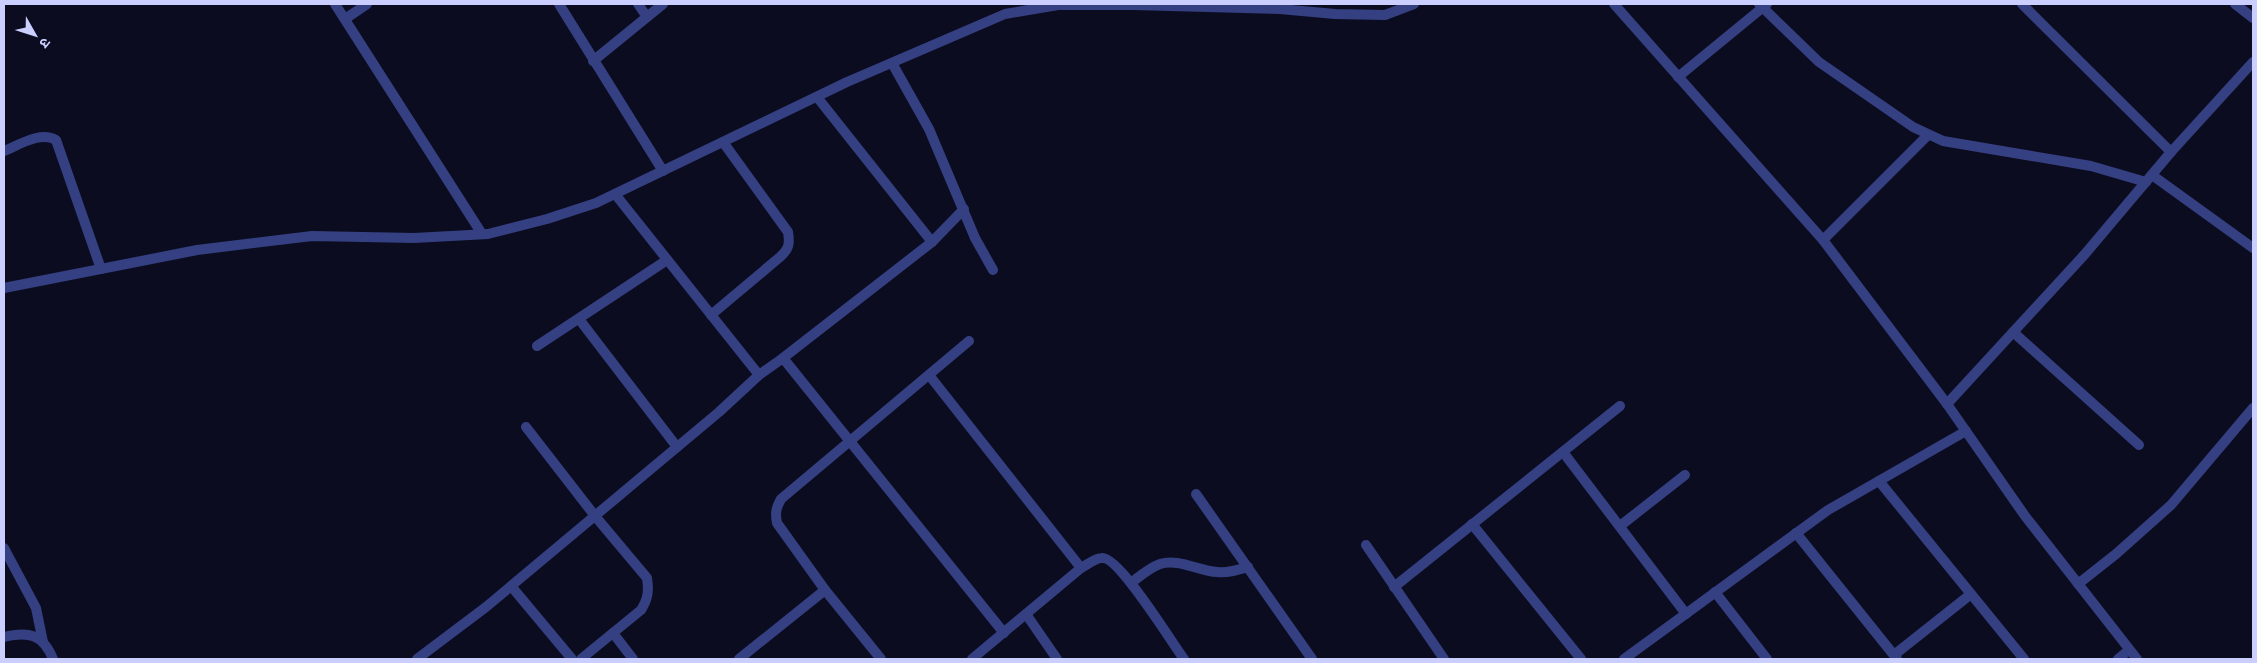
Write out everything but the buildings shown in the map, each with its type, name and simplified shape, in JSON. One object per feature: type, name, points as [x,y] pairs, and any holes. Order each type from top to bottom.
[{"type":"street","points":[[335,4],[482,234]]},
{"type":"street","points":[[345,19],[367,4]]},
{"type":"street","points":[[559,4],[663,171]]},
{"type":"street","points":[[638,4],[647,17]]},
{"type":"street","points":[[593,61],[663,4]]},
{"type":"street","points":[[4,288],[197,250],[312,236],[414,238],[482,234],[547,219],[615,194],[817,97],[1005,14],[1058,5],[1133,4],[1385,15],[1414,4]]},
{"type":"street","points":[[1614,4],[1823,240],[1947,404],[2025,516],[2137,659]]},
{"type":"street","points":[[2022,4],[2171,152]]},
{"type":"street","points":[[2235,4],[2253,18]]},
{"type":"street","points":[[1678,77],[1763,5],[1819,62],[1913,127],[1928,135],[1942,141],[2091,166],[2149,178],[2253,248]]},
{"type":"street","points":[[1947,404],[2084,254],[2171,152],[2253,62]]},
{"type":"street","points":[[892,63],[929,129],[975,238],[993,270]]},
{"type":"street","points":[[817,97],[932,242]]},
{"type":"street","points":[[1823,240],[1928,135]]},
{"type":"street","points":[[4,151],[40,137],[50,137],[56,140],[101,269]]},
{"type":"street","points":[[711,315],[784,253],[788,249],[790,240],[788,232],[723,142]]},
{"type":"street","points":[[615,194],[759,375]]},
{"type":"street","points":[[417,659],[511,586],[677,447],[759,375],[932,242],[964,209]]},
{"type":"street","points":[[538,346],[667,260]]},
{"type":"street","points":[[579,319],[677,447]]},
{"type":"street","points":[[2013,332],[2139,445]]},
{"type":"street","points":[[880,659],[825,590],[777,523],[775,514],[781,499],[970,341]]},
{"type":"street","points":[[783,358],[1004,633]]},
{"type":"street","points":[[929,375],[1081,568]]},
{"type":"street","points":[[1394,587],[1620,406]]},
{"type":"street","points":[[2078,584],[2116,554],[2171,504],[2253,408]]},
{"type":"street","points":[[526,427],[595,516],[647,578],[648,595],[641,610],[581,659]]},
{"type":"street","points":[[1624,659],[1828,510],[1966,431]]},
{"type":"street","points":[[1563,452],[1686,614]]},
{"type":"street","points":[[1620,526],[1685,475]]},
{"type":"street","points":[[1879,481],[2024,659]]},
{"type":"street","points":[[1196,494],[1312,659]]},
{"type":"street","points":[[1472,524],[1580,659]]},
{"type":"street","points":[[1796,533],[1896,657],[1971,594]]},
{"type":"street","points":[[1366,545],[1444,659]]},
{"type":"street","points":[[4,548],[36,608],[44,642],[53,659]]},
{"type":"street","points":[[972,659],[1081,568],[1102,558],[1109,559],[1123,571],[1184,659]]},
{"type":"street","points":[[1131,582],[1162,564],[1178,563],[1217,572],[1232,571],[1248,566]]},
{"type":"street","points":[[511,586],[572,659]]},
{"type":"street","points":[[739,659],[825,590]]},
{"type":"street","points":[[1715,592],[1767,659]]},
{"type":"street","points":[[1026,614],[1057,659]]},
{"type":"street","points":[[4,637],[21,633],[44,642]]},
{"type":"street","points":[[613,633],[633,659]]},
{"type":"street","points":[[2118,659],[2129,650]]}]
